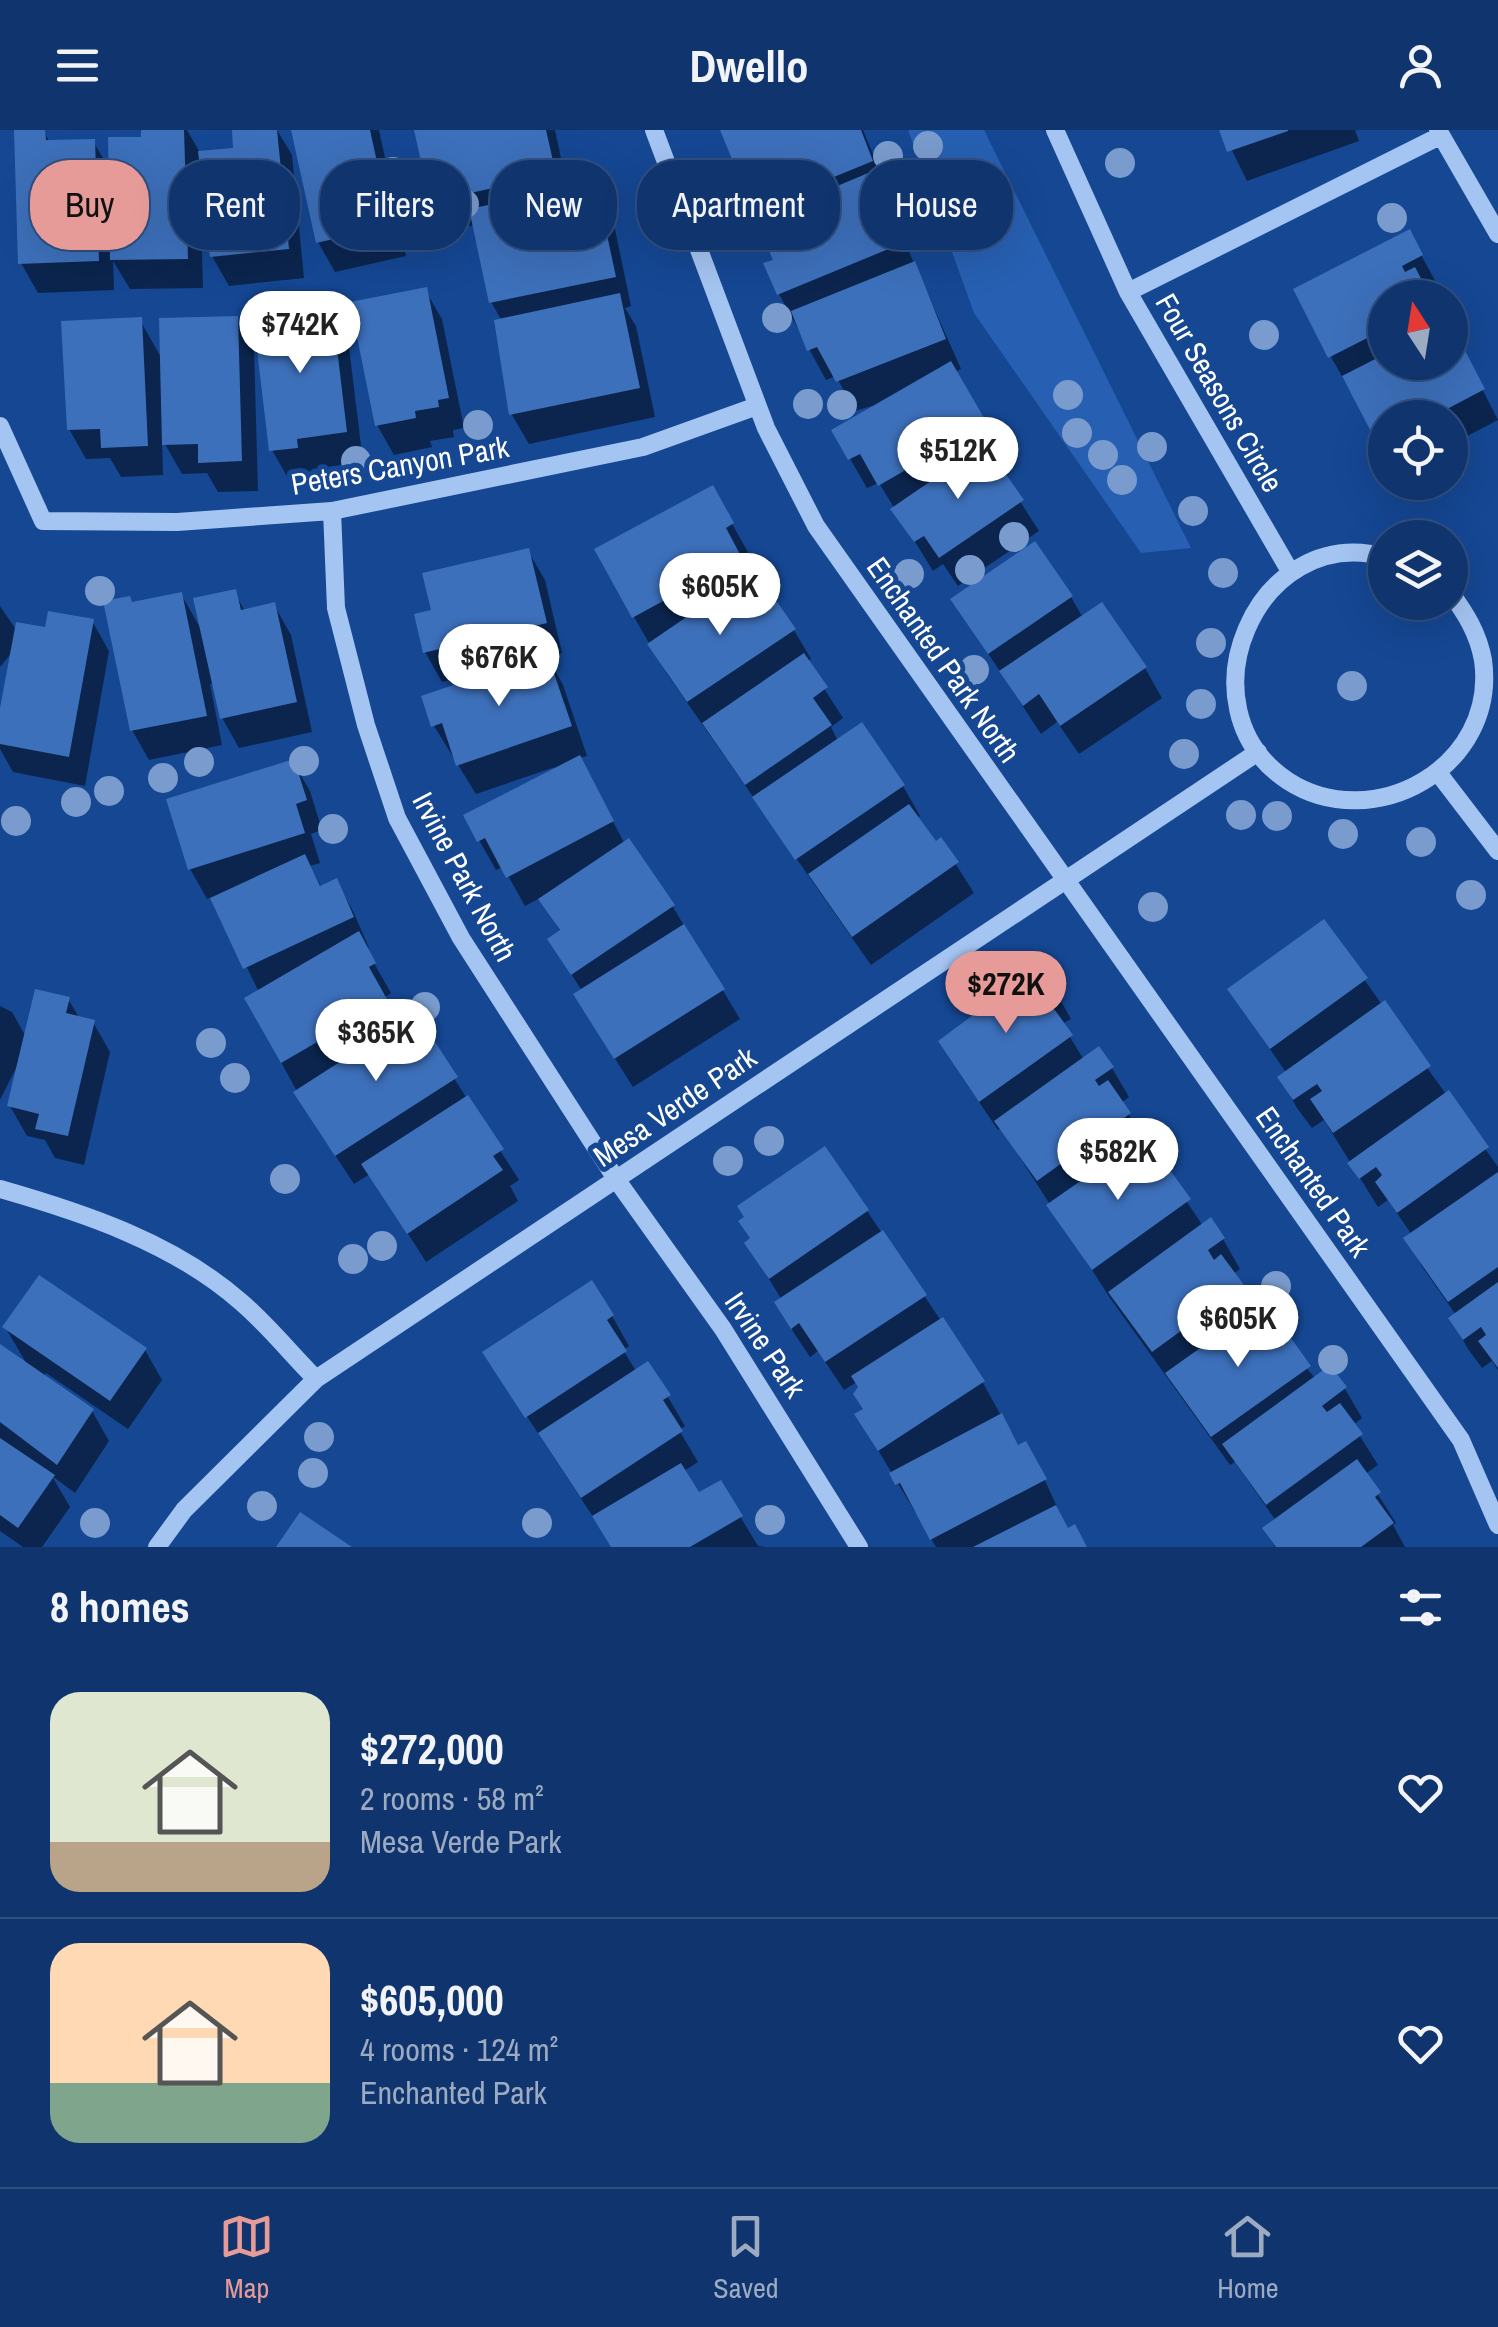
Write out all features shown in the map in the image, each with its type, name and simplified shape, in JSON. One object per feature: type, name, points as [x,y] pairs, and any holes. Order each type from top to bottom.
[{"type":"street","name":"Enchanted Park North","points":[[654,130],[757,406],[816,526],[1064,881]]},
{"type":"street","name":"Four Seasons Circle","points":[[1054,130],[1128,292],[1292,573]]},
{"type":"street","points":[[1128,292],[1439,133],[1498,234]]},
{"type":"street","name":"Peters Canyon Park","points":[[0,426],[43,520],[177,522],[332,512],[643,447],[757,406]]},
{"type":"street","name":"Irvine Park North","points":[[332,512],[336,608],[366,725],[397,818],[461,938],[616,1179]]},
{"type":"street","points":[[1368,557],[1330,556],[1292,573],[1261,600],[1239,649],[1234,675],[1240,716],[1258,752],[1287,780],[1337,799],[1364,802],[1404,795],[1439,774],[1466,743],[1482,704],[1484,662],[1468,617]]},
{"type":"street","name":"Mesa Verde Park","points":[[157,1547],[184,1510],[316,1379],[1258,752]]},
{"type":"street","points":[[1439,774],[1498,851]]},
{"type":"street","name":"Enchanted Park","points":[[1064,881],[1461,1440],[1498,1526]]},
{"type":"street","name":"Irvine Park","points":[[616,1179],[723,1329],[859,1547]]},
{"type":"street","points":[[0,1190],[78,1212],[158,1248],[240,1300],[316,1379]]},
{"type":"shaded area","points":[[908,130],[984,130],[999,160],[919,160]]},
{"type":"shaded area","points":[[1013,189],[1191,548],[1141,553],[974,313],[951,250],[1013,250]]},
{"type":"building","points":[[14,130],[45,130],[46,140],[95,139],[96,160],[30,160],[30,250],[99,250],[99,261],[18,264]]},
{"type":"building","points":[[141,130],[184,130],[185,160],[169,160],[169,250],[188,250],[188,259],[110,260],[110,250],[149,250],[149,160],[108,160],[108,137],[141,137]]},
{"type":"building","points":[[232,130],[277,130],[280,160],[199,160],[198,151],[233,148]]},
{"type":"building","points":[[291,130],[370,130],[377,160],[320,160],[320,242],[316,243]]},
{"type":"building","points":[[414,130],[546,130],[553,160],[490,160],[490,189],[470,193],[470,160],[421,160]]},
{"type":"building","points":[[720,130],[861,130],[873,160],[860,160],[860,166],[840,175],[840,160],[732,160]]},
{"type":"building","points":[[1219,130],[1288,130],[1288,131],[1227,152]]},
{"type":"building","points":[[860,176],[860,250],[886,250],[777,295],[763,263],[773,260],[769,250],[840,250],[840,185]]},
{"type":"building","points":[[490,205],[490,250],[610,250],[616,277],[489,303],[470,209]]},
{"type":"building","points":[[1410,229],[1423,255],[1402,266],[1405,272],[1415,267],[1422,280],[1368,280],[1368,338],[1328,358],[1293,289]]},
{"type":"building","points":[[209,250],[279,250],[210,257]]},
{"type":"building","points":[[915,261],[946,339],[836,382],[817,347],[807,351],[791,311]]},
{"type":"building","points":[[427,287],[449,398],[438,400],[439,407],[415,411],[416,418],[375,426],[350,302]]},
{"type":"building","points":[[620,293],[640,388],[509,415],[494,320]]},
{"type":"building","points":[[332,306],[347,432],[297,439],[298,448],[269,451],[253,316]]},
{"type":"building","points":[[238,316],[242,461],[198,463],[198,444],[162,445],[159,318]]},
{"type":"building","points":[[142,317],[148,446],[101,448],[100,429],[67,430],[61,321]]},
{"type":"building","points":[[1468,356],[1485,389],[1464,400],[1368,400],[1368,426],[1342,376],[1368,363],[1368,380],[1468,380]]},
{"type":"building","points":[[951,361],[987,423],[878,486],[860,454],[848,460],[831,430]]},
{"type":"building","points":[[985,444],[1024,500],[939,558],[924,536],[914,542],[890,509]]},
{"type":"building","points":[[713,485],[734,523],[726,528],[742,558],[632,618],[594,549]]},
{"type":"building","points":[[1035,541],[1073,596],[988,654],[950,599]]},
{"type":"building","points":[[529,548],[547,623],[423,653],[414,614],[431,610],[422,573]]},
{"type":"building","points":[[745,577],[762,603],[773,596],[796,629],[687,702],[647,644]]},
{"type":"building","points":[[236,589],[241,610],[275,602],[297,702],[220,719],[193,598]]},
{"type":"building","points":[[182,592],[207,716],[130,731],[103,601],[130,596],[132,602]]},
{"type":"building","points":[[1102,602],[1147,667],[1060,726],[1039,694],[1023,706],[999,671]]},
{"type":"building","points":[[48,611],[94,619],[69,757],[0,744],[0,708],[16,622],[45,627]]},
{"type":"building","points":[[547,653],[572,726],[456,766],[442,723],[431,727],[421,696]]},
{"type":"building","points":[[804,653],[828,687],[813,698],[832,725],[745,785],[702,723]]},
{"type":"building","points":[[862,722],[905,785],[795,860],[752,797]]},
{"type":"building","points":[[580,755],[614,821],[506,878],[485,838],[477,842],[463,815]]},
{"type":"building","points":[[294,759],[307,800],[296,804],[305,833],[188,870],[166,799]]},
{"type":"building","points":[[909,804],[936,841],[941,837],[959,862],[852,937],[808,874]]},
{"type":"building","points":[[629,838],[675,905],[571,975],[547,939],[560,930],[538,899]]},
{"type":"building","points":[[305,854],[320,886],[337,878],[354,917],[243,969],[210,898]]},
{"type":"building","points":[[1324,919],[1368,978],[1270,1049],[1227,989]]},
{"type":"building","points":[[684,924],[725,989],[614,1059],[573,994]]},
{"type":"building","points":[[359,931],[376,963],[369,967],[388,1001],[281,1063],[244,998]]},
{"type":"building","points":[[1039,966],[1056,988],[1035,1002],[1040,1009],[1049,1002],[1073,1035],[979,1102],[938,1041]]},
{"type":"building","points":[[35,989],[70,997],[66,1013],[95,1020],[68,1136],[35,1129],[39,1114],[7,1106]]},
{"type":"building","points":[[1385,1000],[1431,1066],[1333,1133],[1310,1099],[1322,1091],[1317,1084],[1293,1100],[1277,1077]]},
{"type":"building","points":[[416,1013],[458,1077],[335,1156],[293,1092]]},
{"type":"building","points":[[1099,1046],[1114,1067],[1095,1080],[1099,1086],[1108,1080],[1131,1113],[1037,1181],[994,1121]]},
{"type":"building","points":[[1449,1090],[1489,1147],[1397,1213],[1375,1182],[1382,1175],[1376,1167],[1359,1179],[1347,1163]]},
{"type":"building","points":[[468,1095],[504,1149],[493,1156],[503,1170],[407,1234],[361,1164]]},
{"type":"building","points":[[1145,1136],[1191,1199],[1092,1270],[1046,1205]]},
{"type":"building","points":[[825,1146],[869,1210],[769,1279],[744,1243],[750,1238],[738,1221],[744,1217],[737,1206]]},
{"type":"building","points":[[1498,1172],[1498,1267],[1448,1302],[1403,1238]]},
{"type":"building","points":[[1211,1217],[1225,1238],[1208,1250],[1214,1260],[1221,1254],[1244,1285],[1152,1352],[1108,1292]]},
{"type":"building","points":[[883,1230],[927,1295],[825,1362],[799,1323],[791,1329],[774,1302]]},
{"type":"building","points":[[39,1275],[147,1348],[110,1401],[2,1327]]},
{"type":"building","points":[[592,1280],[614,1315],[607,1320],[627,1351],[525,1418],[482,1352]]},
{"type":"building","points":[[1498,1282],[1498,1368],[1478,1341],[1486,1335],[1481,1327],[1463,1340],[1448,1318]]},
{"type":"building","points":[[1265,1302],[1311,1366],[1211,1437],[1165,1373]]},
{"type":"building","points":[[943,1317],[985,1381],[878,1451],[854,1414],[863,1409],[853,1394],[858,1387],[851,1376]]},
{"type":"building","points":[[0,1344],[94,1409],[57,1465],[0,1422]]},
{"type":"building","points":[[648,1361],[671,1395],[663,1400],[683,1431],[581,1498],[538,1433]]},
{"type":"building","points":[[1330,1365],[1347,1387],[1322,1406],[1327,1412],[1340,1403],[1363,1434],[1266,1505],[1222,1444]]},
{"type":"building","points":[[1002,1413],[1018,1445],[1026,1441],[1047,1479],[930,1540],[900,1483],[895,1485],[889,1473]]},
{"type":"building","points":[[0,1438],[55,1475],[18,1528],[0,1515]]},
{"type":"building","points":[[1357,1459],[1381,1492],[1375,1497],[1394,1523],[1361,1547],[1276,1547],[1262,1528]]},
{"type":"building","points":[[681,1463],[699,1492],[721,1480],[743,1516],[690,1547],[611,1547],[592,1516]]},
{"type":"building","points":[[1056,1505],[1068,1528],[1075,1524],[1087,1547],[973,1547]]},
{"type":"building","points":[[300,1512],[352,1547],[276,1547]]}]
